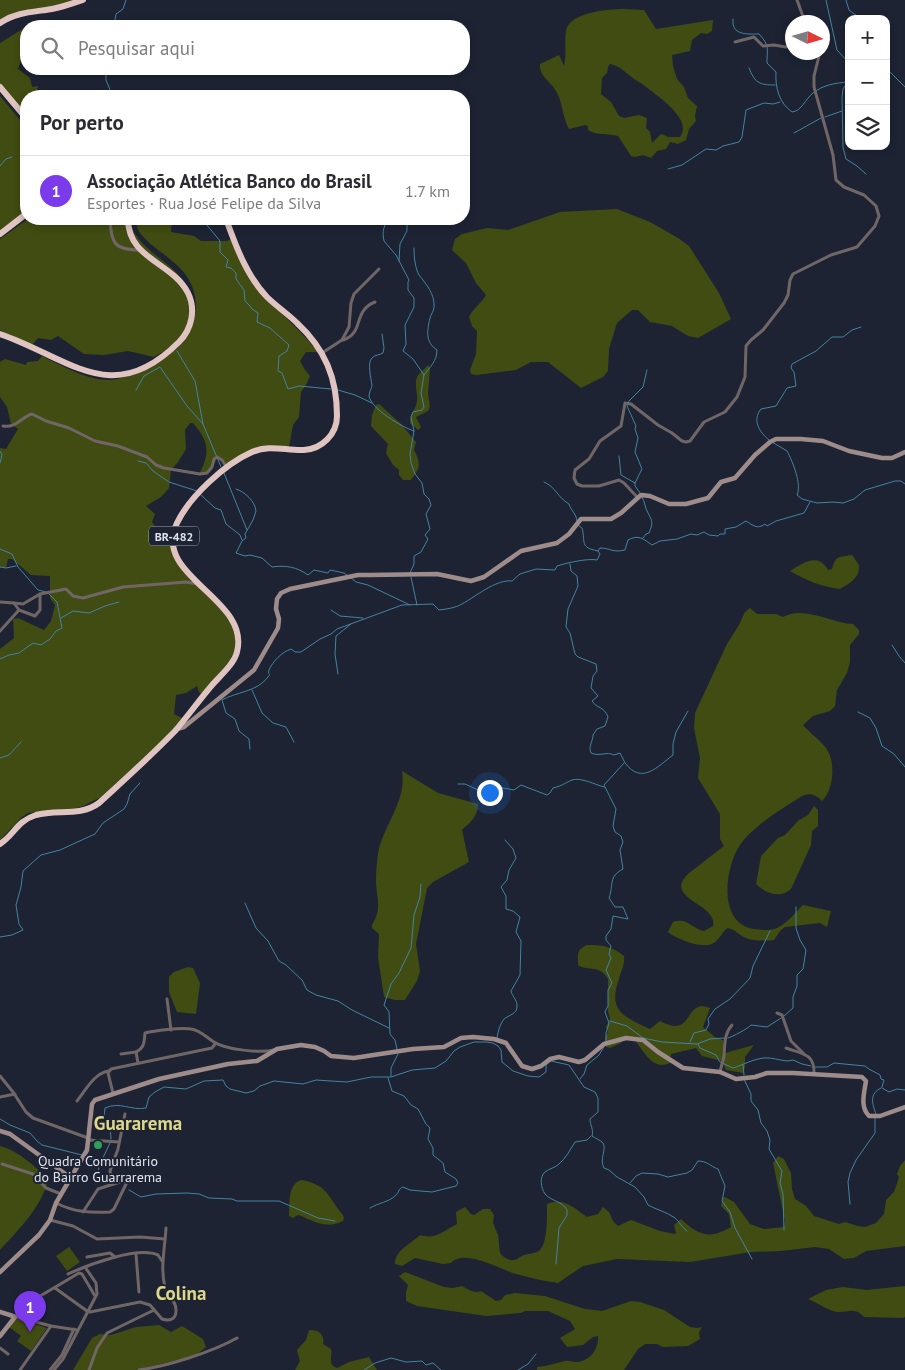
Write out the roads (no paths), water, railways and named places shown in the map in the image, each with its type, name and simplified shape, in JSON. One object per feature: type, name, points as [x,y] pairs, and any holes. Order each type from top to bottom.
[{"type":"highway","points":[[0,23],[18,14],[53,9],[82,0]]},
{"type":"highway","points":[[0,87],[20,111]]},
{"type":"highway","points":[[0,234],[20,219]]},
{"type":"highway","points":[[0,334],[89,372],[115,376],[141,371],[170,352],[184,337],[190,325],[192,310],[189,294],[181,282],[140,250],[131,236],[129,225]]},
{"type":"highway","name":"BR-482","points":[[0,844],[16,827],[31,817],[49,813],[76,812],[95,806],[176,730],[232,661],[237,652],[238,633],[233,620],[222,606],[184,569],[174,547],[175,529],[201,489],[247,455],[259,450],[278,447],[307,450],[318,446],[328,439],[336,426],[337,410],[330,371],[322,353],[309,335],[267,297],[255,281],[242,260],[228,225]]},
{"type":"street","points":[[797,0],[801,15]]},
{"type":"street","points":[[734,42],[754,37],[764,46],[785,47]]},
{"type":"street","points":[[638,498],[619,480],[602,486],[582,486],[577,484],[574,478],[575,470],[589,459],[597,444],[620,426],[625,403],[631,404],[682,441],[690,441],[704,422],[723,414],[737,397],[745,378],[746,346],[763,330],[784,304],[793,274],[831,255],[857,247],[877,224],[878,213],[874,204],[861,192],[844,187],[838,182],[836,177],[834,155],[814,87],[814,76],[818,60]]},
{"type":"street","points":[[111,225],[113,238],[117,245],[124,250],[140,250]]},
{"type":"street","points":[[342,340],[349,327],[351,303],[354,294],[379,269]]},
{"type":"street","points":[[322,353],[342,340],[349,338],[355,332],[362,310],[375,302]]},
{"type":"street","points":[[3,426],[9,427],[32,414],[46,421],[69,428],[95,441],[118,446],[147,457],[156,465],[164,468],[200,474],[207,473],[212,468],[214,459],[217,457],[222,460],[227,468]]},
{"type":"street","points":[[176,730],[184,728],[254,670],[278,628],[277,599],[281,593],[290,589],[364,575],[438,574],[471,581],[484,577],[521,551],[557,543],[570,534],[581,519],[611,519],[622,513],[641,495],[650,496],[670,504],[686,504],[708,498],[718,484],[735,478],[755,455],[770,442],[776,440],[801,439],[823,441],[849,451],[882,458],[892,458],[905,452]]},
{"type":"street","points":[[0,602],[24,604],[40,594],[66,589],[73,596],[83,598],[123,587],[186,582],[199,584]]},
{"type":"street","points":[[14,603],[19,610],[36,616],[40,610],[40,594]]},
{"type":"street","points":[[0,631],[19,610]]},
{"type":"street","points":[[166,999],[171,1030]]},
{"type":"street","points":[[776,1014],[782,1015],[791,1041],[813,1061],[814,1074]]},
{"type":"street","points":[[720,1072],[724,1057],[724,1043],[732,1024]]},
{"type":"street","points":[[121,1054],[136,1052],[143,1046],[145,1033],[192,1029],[209,1038],[215,1044],[253,1052],[301,1045],[320,1049],[331,1056],[354,1058],[413,1049],[444,1047],[461,1038],[480,1038],[494,1039],[506,1043],[522,1066],[532,1069],[541,1066],[550,1059],[559,1057],[579,1062],[585,1060],[604,1044],[626,1038],[643,1040],[684,1068],[720,1072],[736,1079],[756,1077],[767,1073],[862,1077],[866,1082],[864,1111],[870,1116],[880,1116],[905,1108]]},
{"type":"street","points":[[77,1101],[96,1077],[103,1072],[117,1067],[212,1048],[215,1044]]},
{"type":"street","points":[[786,1048],[804,1054]]},
{"type":"street","points":[[0,1272],[39,1235],[50,1220],[56,1203],[84,1156],[89,1139],[92,1104],[98,1098],[136,1088],[155,1080],[224,1064],[257,1061],[277,1049]]},
{"type":"street","points":[[136,1052],[138,1063]]},
{"type":"street","points":[[108,1071],[113,1093]]},
{"type":"street","points":[[0,1076],[26,1112],[33,1118],[89,1139],[119,1142]]},
{"type":"street","points":[[0,1097],[14,1094]]},
{"type":"street","points":[[113,1184],[110,1171],[125,1114]]},
{"type":"street","points":[[0,1131],[15,1137],[72,1178]]},
{"type":"street","points":[[2,1164],[33,1174],[46,1188],[62,1194]]},
{"type":"street","points":[[56,1203],[70,1210],[83,1212],[112,1212],[127,1182],[113,1184],[96,1190],[83,1212]]},
{"type":"street","points":[[50,1220],[73,1226],[97,1239],[140,1237],[165,1239]]},
{"type":"street","points":[[55,1288],[90,1312],[140,1302],[150,1304],[159,1317],[166,1320],[174,1318],[176,1311],[175,1303],[165,1288],[163,1264],[166,1228]]},
{"type":"street","points":[[87,1256],[110,1253],[115,1257]]},
{"type":"street","points":[[68,1274],[115,1257],[136,1254],[154,1253],[160,1257],[163,1264]]},
{"type":"street","points":[[136,1254],[139,1292]]},
{"type":"street","points":[[54,1370],[96,1296],[96,1283],[85,1267]]},
{"type":"street","points":[[0,1336],[14,1316],[25,1305],[81,1273],[96,1296]]},
{"type":"street","points":[[89,1370],[97,1348],[107,1334],[154,1310]]},
{"type":"street","points":[[0,1312],[51,1326],[76,1329]]},
{"type":"street","points":[[20,1370],[51,1326]]},
{"type":"street","points":[[139,1370],[150,1369],[212,1350],[237,1338]]},
{"type":"street","points":[[0,1348],[8,1354]]},
{"type":"street","points":[[50,1370],[61,1358]]},
{"type":"waterway","points":[[115,20],[116,14],[123,9],[126,0]]},
{"type":"waterway","points":[[826,0],[837,50],[846,60]]},
{"type":"waterway","points":[[846,0],[849,10],[856,15]]},
{"type":"waterway","points":[[733,19],[733,25],[737,31],[745,34],[759,34],[765,41],[767,63],[776,72],[779,94],[784,104],[792,112],[801,107],[810,95],[817,90],[825,86],[845,82]]},
{"type":"waterway","points":[[749,68],[753,77],[758,82],[775,85]]},
{"type":"waterway","points":[[890,72],[905,87]]},
{"type":"waterway","points":[[106,75],[110,90]]},
{"type":"waterway","points":[[845,86],[842,97],[843,147],[846,159],[866,174]]},
{"type":"waterway","points":[[668,169],[682,165],[706,149],[716,150],[739,142],[742,137],[746,110],[764,103],[773,104],[780,102]]},
{"type":"waterway","points":[[825,117],[842,111]]},
{"type":"waterway","points":[[794,133],[821,118]]},
{"type":"waterway","points":[[0,166],[6,159],[12,157]]},
{"type":"waterway","points":[[207,225],[220,241],[220,252],[228,260],[226,267],[231,268],[236,273],[236,279],[244,290],[245,301],[258,313],[257,322],[270,328],[289,345],[287,351],[279,356],[278,371],[282,373],[288,389],[299,386],[331,389]]},
{"type":"waterway","points":[[385,225],[384,241],[396,255],[409,280],[408,290],[414,298],[414,307],[405,325],[406,344],[403,351],[413,359],[424,375],[421,393],[424,407],[422,410],[413,412],[411,417],[414,431],[410,454],[415,474],[422,483],[424,494],[429,499],[431,505],[426,514],[430,529],[425,535],[428,539],[421,552],[414,556],[414,564],[410,573]]},
{"type":"waterway","points":[[399,261],[400,244],[407,231],[407,225]]},
{"type":"waterway","points":[[414,248],[415,262],[419,275],[430,289],[434,302],[428,336],[430,343],[437,350],[437,354],[433,364],[424,375]]},
{"type":"waterway","points":[[769,440],[758,426],[758,413],[761,409],[776,406],[787,388],[796,386],[794,372],[791,368],[792,364],[816,351],[832,337],[843,337],[852,330],[861,327]]},
{"type":"waterway","points":[[382,334],[383,353],[373,357],[370,363],[372,385],[369,396],[381,412],[395,422],[414,431]]},
{"type":"waterway","points":[[177,351],[195,381],[203,424],[221,467]]},
{"type":"waterway","points":[[136,390],[144,376],[160,367],[187,406],[203,424]]},
{"type":"waterway","points":[[635,483],[642,469],[635,452],[638,438],[636,426],[627,406],[629,401],[643,387],[647,370]]},
{"type":"waterway","points":[[338,390],[372,403]]},
{"type":"waterway","points":[[772,442],[787,451],[798,480],[797,495],[802,499],[817,503],[843,503],[854,499],[865,490],[895,481],[901,481],[905,484]]},
{"type":"waterway","points":[[0,451],[2,455],[0,463]]},
{"type":"waterway","points":[[619,456],[621,475],[635,483],[640,493]]},
{"type":"waterway","points":[[138,461],[146,463],[153,471],[169,482],[197,491]]},
{"type":"waterway","points":[[224,473],[247,530]]},
{"type":"waterway","points":[[544,482],[569,504],[577,521]]},
{"type":"waterway","points":[[236,489],[249,497],[256,511],[245,534],[246,538],[242,541],[236,553],[262,558],[272,567],[291,567],[308,575],[314,570],[328,573],[330,570],[344,573],[348,576]]},
{"type":"waterway","points":[[200,494],[215,508],[221,510],[226,524],[240,535],[242,540]]},
{"type":"waterway","points":[[642,497],[652,523],[649,533],[643,538]]},
{"type":"waterway","points":[[578,525],[582,528],[584,544],[588,548],[598,551],[600,548],[621,551],[625,550],[628,540],[635,537],[641,538],[652,545],[660,541],[677,539],[691,534],[697,535],[704,532],[709,535],[718,536],[725,534],[725,529],[736,527],[746,521],[755,526],[760,527],[765,524],[767,526],[776,521],[804,513],[810,502]]},
{"type":"waterway","points":[[0,549],[12,554],[18,567],[38,590],[46,592]]},
{"type":"waterway","points":[[250,749],[249,739],[239,731],[235,719],[226,713],[222,700],[258,686],[270,675],[269,670],[273,663],[288,650],[301,652],[337,629],[402,605],[433,604],[439,610],[454,607],[499,583],[512,581],[520,574],[536,569],[555,570],[557,566],[577,561],[597,560],[600,554],[598,551]]},
{"type":"waterway","points":[[570,564],[571,571],[577,576],[578,586],[568,609],[566,627],[570,633],[575,654],[596,664],[597,671],[593,676],[591,688],[598,696],[592,701],[605,711],[608,717],[605,726],[597,729],[593,735],[590,748],[591,753],[614,755],[620,753],[625,763],[637,773],[649,772],[673,755],[676,732],[688,711]]},
{"type":"waterway","points":[[0,567],[16,566]]},
{"type":"waterway","points":[[411,577],[417,605]]},
{"type":"waterway","points":[[351,578],[356,582],[368,585],[410,605]]},
{"type":"waterway","points":[[0,659],[19,653],[33,643],[41,645],[62,628],[57,602],[49,594]]},
{"type":"waterway","points":[[61,618],[73,611],[89,613],[119,602]]},
{"type":"waterway","points":[[331,610],[340,616],[363,618]]},
{"type":"waterway","points":[[338,674],[335,654],[336,636],[351,624]]},
{"type":"waterway","points":[[892,645],[905,663]]},
{"type":"waterway","points":[[252,690],[262,713],[273,723],[286,727],[294,742]]},
{"type":"waterway","points":[[858,712],[870,718],[876,728],[882,746],[894,754],[905,767]]},
{"type":"waterway","points":[[0,758],[9,755],[21,742]]},
{"type":"waterway","points":[[606,1041],[609,1023],[605,1012],[608,1006],[608,990],[612,983],[606,970],[611,958],[609,954],[611,946],[606,940],[606,936],[611,929],[613,916],[628,919],[623,907],[615,907],[609,898],[613,878],[623,869],[620,850],[623,842],[621,836],[615,832],[613,826],[616,809],[604,785],[624,763]]},
{"type":"waterway","points":[[458,784],[465,784],[478,790],[498,787],[514,790],[521,785],[547,795],[553,788],[576,779],[604,787]]},
{"type":"waterway","points":[[0,937],[12,935],[23,930],[19,924],[16,905],[23,871],[41,855],[60,850],[95,834],[103,823],[124,809],[130,794],[140,783]]},
{"type":"waterway","points":[[497,1038],[499,1028],[504,1019],[513,1014],[517,1008],[517,1003],[511,991],[520,975],[521,941],[516,932],[520,917],[513,911],[506,909],[506,896],[501,887],[507,880],[509,870],[516,858],[513,849],[505,840]]},
{"type":"waterway","points":[[397,1049],[395,1040],[390,1034],[389,1012],[384,1005],[391,984],[399,973],[411,948],[414,915],[420,897],[421,884]]},
{"type":"waterway","points":[[245,903],[256,928],[268,941],[279,961],[302,980],[307,990],[316,995],[338,1001],[389,1028]]},
{"type":"waterway","points":[[784,1016],[793,1008],[797,975],[803,969],[806,950],[796,928],[796,907]]},
{"type":"waterway","points":[[690,1042],[694,1033],[706,1030],[709,1024],[708,1019],[715,1009],[730,999],[750,978],[753,966],[770,931]]},
{"type":"waterway","points":[[728,1038],[751,1025],[767,1027],[781,1018]]},
{"type":"waterway","points":[[610,1021],[627,1026],[643,1038],[662,1042],[697,1044],[710,1039],[724,1038]]},
{"type":"waterway","points":[[111,1139],[104,1113],[105,1108],[116,1105],[146,1108],[149,1097],[164,1087],[186,1089],[204,1081],[223,1080],[230,1089],[246,1093],[274,1081],[303,1084],[316,1080],[347,1082],[371,1077],[391,1077],[412,1070],[435,1068],[446,1061],[454,1051],[474,1042],[493,1043],[501,1050],[502,1062],[513,1071],[528,1076],[539,1077],[546,1072],[546,1065],[551,1061],[569,1065],[584,1087],[595,1092],[598,1098],[598,1112],[590,1121],[593,1132],[592,1136],[604,1145],[602,1161],[604,1168],[635,1187],[648,1205],[672,1216],[687,1231]]},
{"type":"waterway","points":[[698,1044],[700,1048],[716,1055],[720,1062],[733,1068],[764,1058],[793,1060],[811,1066]]},
{"type":"waterway","points":[[580,1079],[587,1065],[599,1055],[605,1045]]},
{"type":"waterway","points":[[391,1076],[391,1068],[398,1054]]},
{"type":"waterway","points":[[815,1067],[827,1067],[834,1063],[865,1066],[880,1075],[881,1079],[884,1080],[882,1087]]},
{"type":"waterway","points":[[743,1065],[744,1075]]},
{"type":"waterway","points":[[370,1208],[393,1198],[403,1187],[410,1190],[432,1192],[456,1186],[458,1183],[456,1179],[445,1172],[443,1163],[433,1155],[433,1148],[428,1139],[430,1128],[418,1109],[411,1105],[404,1096],[392,1091],[388,1078]]},
{"type":"waterway","points":[[744,1079],[751,1094],[751,1101],[758,1110],[761,1123],[767,1131],[770,1140],[769,1149],[782,1171],[780,1183],[783,1194],[784,1230]]},
{"type":"waterway","points":[[876,1114],[873,1096],[881,1088]]},
{"type":"waterway","points":[[882,1088],[889,1092],[897,1089],[905,1090]]},
{"type":"waterway","points":[[850,1204],[848,1182],[850,1173],[856,1160],[875,1133],[875,1118]]},
{"type":"waterway","points":[[0,1119],[30,1133],[42,1145],[82,1155]]},
{"type":"waterway","points":[[556,1264],[559,1228],[567,1215],[567,1210],[545,1194],[542,1189],[541,1180],[545,1172],[561,1162],[575,1142],[587,1140],[591,1136]]},
{"type":"waterway","points":[[99,1163],[110,1143]]},
{"type":"waterway","points":[[85,1157],[98,1162]]},
{"type":"waterway","points":[[630,1183],[636,1176],[642,1173],[668,1177],[687,1173],[692,1170],[698,1161],[718,1169],[725,1186],[722,1201],[730,1212],[735,1228],[752,1259]]},
{"type":"waterway","points":[[98,1163],[99,1173]]},
{"type":"waterway","points":[[129,1190],[141,1197],[156,1194],[187,1193],[237,1201],[279,1201],[318,1218],[335,1221]]},
{"type":"waterway","points":[[518,1370],[528,1364],[536,1354]]},
{"type":"waterway","points":[[364,1370],[375,1363],[391,1358],[406,1362],[422,1361],[426,1365],[433,1363],[441,1370]]},
{"type":"place","name":"Quadra Comunitário do Bairro Guarrarema","points":[[98,1145]]},
{"type":"place","name":"Associação Atlética Banco do Brasil","points":[[30,1332]]},
{"type":"district","name":"Guararema","points":[[138,1123]]},
{"type":"district","name":"Colina","points":[[181,1293]]}]
